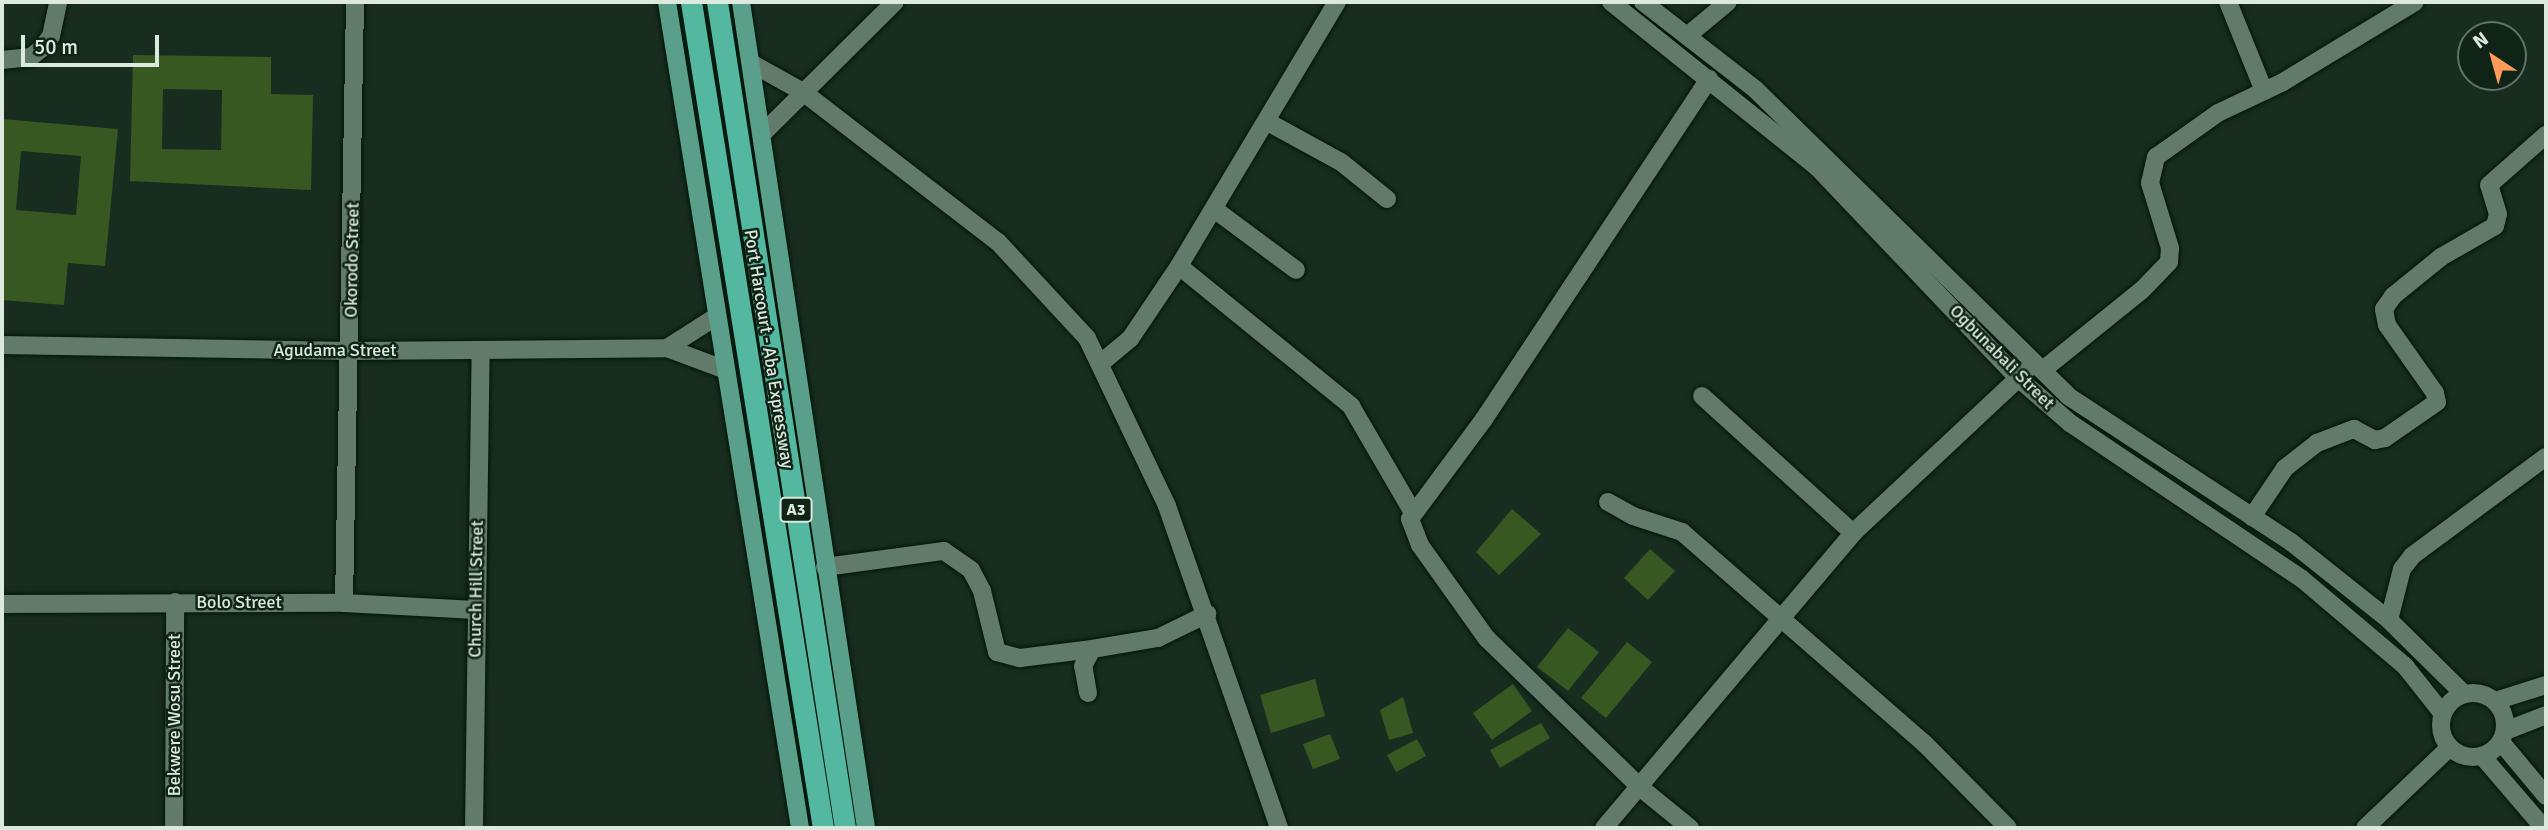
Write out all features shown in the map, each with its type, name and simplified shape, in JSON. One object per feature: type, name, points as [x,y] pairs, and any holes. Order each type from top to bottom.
[{"type":"highway","name":"Port Harcourt - Aba Expressway","points":[[691,2],[823,828]]},
{"type":"highway","name":"Port Harcourt - Aba Expressway","points":[[717,2],[845,828]]},
{"type":"main road","points":[[667,2],[800,828]]},
{"type":"main road","points":[[741,2],[866,828]]},
{"type":"street","points":[[2,60],[31,57],[41,49],[51,36],[58,2]]},
{"type":"street","name":"Okorodo Street","points":[[344,603],[352,351],[355,2]]},
{"type":"street","points":[[762,134],[895,2]]},
{"type":"street","points":[[1101,363],[1130,339],[1179,266],[1337,2]]},
{"type":"street","name":"Ogbunabali Street","points":[[1611,2],[1818,168],[2018,378],[2116,456],[2302,579],[2405,666],[2443,714]]},
{"type":"street","name":"Ogbunabali Street","points":[[1643,2],[1776,108],[2068,396],[2099,419],[2252,517],[2389,620],[2464,694]]},
{"type":"street","points":[[1687,36],[1728,2]]},
{"type":"street","points":[[2228,2],[2264,91]]},
{"type":"street","points":[[1604,828],[1641,788],[1853,533],[2018,378],[2040,366],[2142,290],[2169,262],[2170,248],[2150,183],[2156,157],[2218,113],[2264,91],[2413,3]]},
{"type":"street","points":[[751,63],[803,92],[998,242],[1087,338],[1167,506],[1207,614],[1279,828]]},
{"type":"street","points":[[1690,828],[1641,788],[1487,639],[1420,545],[1411,526],[1412,511],[1483,419],[1709,79]]},
{"type":"street","points":[[1266,121],[1341,162],[1387,200]]},
{"type":"street","points":[[2252,517],[2284,468],[2317,443],[2354,429],[2375,440],[2385,438],[2437,402],[2435,393],[2386,325],[2384,309],[2393,296],[2441,257],[2495,226],[2498,214],[2489,185],[2546,135]]},
{"type":"street","points":[[1214,209],[1296,270]]},
{"type":"street","points":[[1179,266],[1351,406],[1412,511]]},
{"type":"street","points":[[667,348],[717,316]]},
{"type":"street","name":"Agudama Street","points":[[2,345],[352,351],[667,348]]},
{"type":"street","points":[[667,348],[726,370]]},
{"type":"street","name":"Church Hill Street","points":[[474,828],[481,350]]},
{"type":"street","points":[[1702,396],[1853,533]]},
{"type":"street","points":[[2389,620],[2402,569],[2412,556],[2546,457]]},
{"type":"street","points":[[1608,502],[1633,516],[1682,532],[1925,744],[2008,828]]},
{"type":"street","points":[[825,567],[944,551],[971,570],[982,591],[997,652],[1020,658],[1157,638],[1207,614]]},
{"type":"street","name":"Bekwere Wosu Street","points":[[174,828],[175,602]]},
{"type":"street","name":"Bolo Street","points":[[2,604],[344,603],[476,610]]},
{"type":"street","points":[[1088,693],[1083,666],[1092,649]]},
{"type":"street","points":[[2495,701],[2546,685]]},
{"type":"street","points":[[2546,715],[2503,737],[2482,756],[2470,757],[2450,747],[2443,737],[2443,714],[2464,694],[2486,695],[2495,701],[2502,710],[2503,737],[2546,796]]},
{"type":"street","points":[[2365,828],[2450,747]]},
{"type":"street","points":[[2482,756],[2544,828]]},
{"type":"building","points":[[133,55],[271,57],[271,94],[313,95],[311,190],[130,181]],"holes":[[[163,89],[222,90],[221,150],[162,149]]]},
{"type":"building","points":[[2,119],[118,129],[105,266],[68,263],[64,305],[2,300]],"holes":[[[21,151],[81,156],[76,215],[16,210]]]},
{"type":"building","points":[[1512,509],[1541,534],[1499,575],[1476,552]]},
{"type":"building","points":[[1650,549],[1675,571],[1648,600],[1624,578]]},
{"type":"building","points":[[1568,628],[1599,652],[1568,691],[1537,667]]},
{"type":"building","points":[[1627,642],[1652,662],[1606,718],[1581,698]]},
{"type":"building","points":[[1315,679],[1325,716],[1271,733],[1260,695]]},
{"type":"building","points":[[1513,684],[1532,711],[1492,740],[1473,713]]},
{"type":"building","points":[[1403,697],[1413,733],[1389,740],[1380,710]]},
{"type":"building","points":[[1541,723],[1550,738],[1500,768],[1490,750]]},
{"type":"building","points":[[1330,734],[1340,759],[1313,769],[1303,744]]},
{"type":"building","points":[[1417,739],[1426,756],[1396,772],[1387,755]]}]
